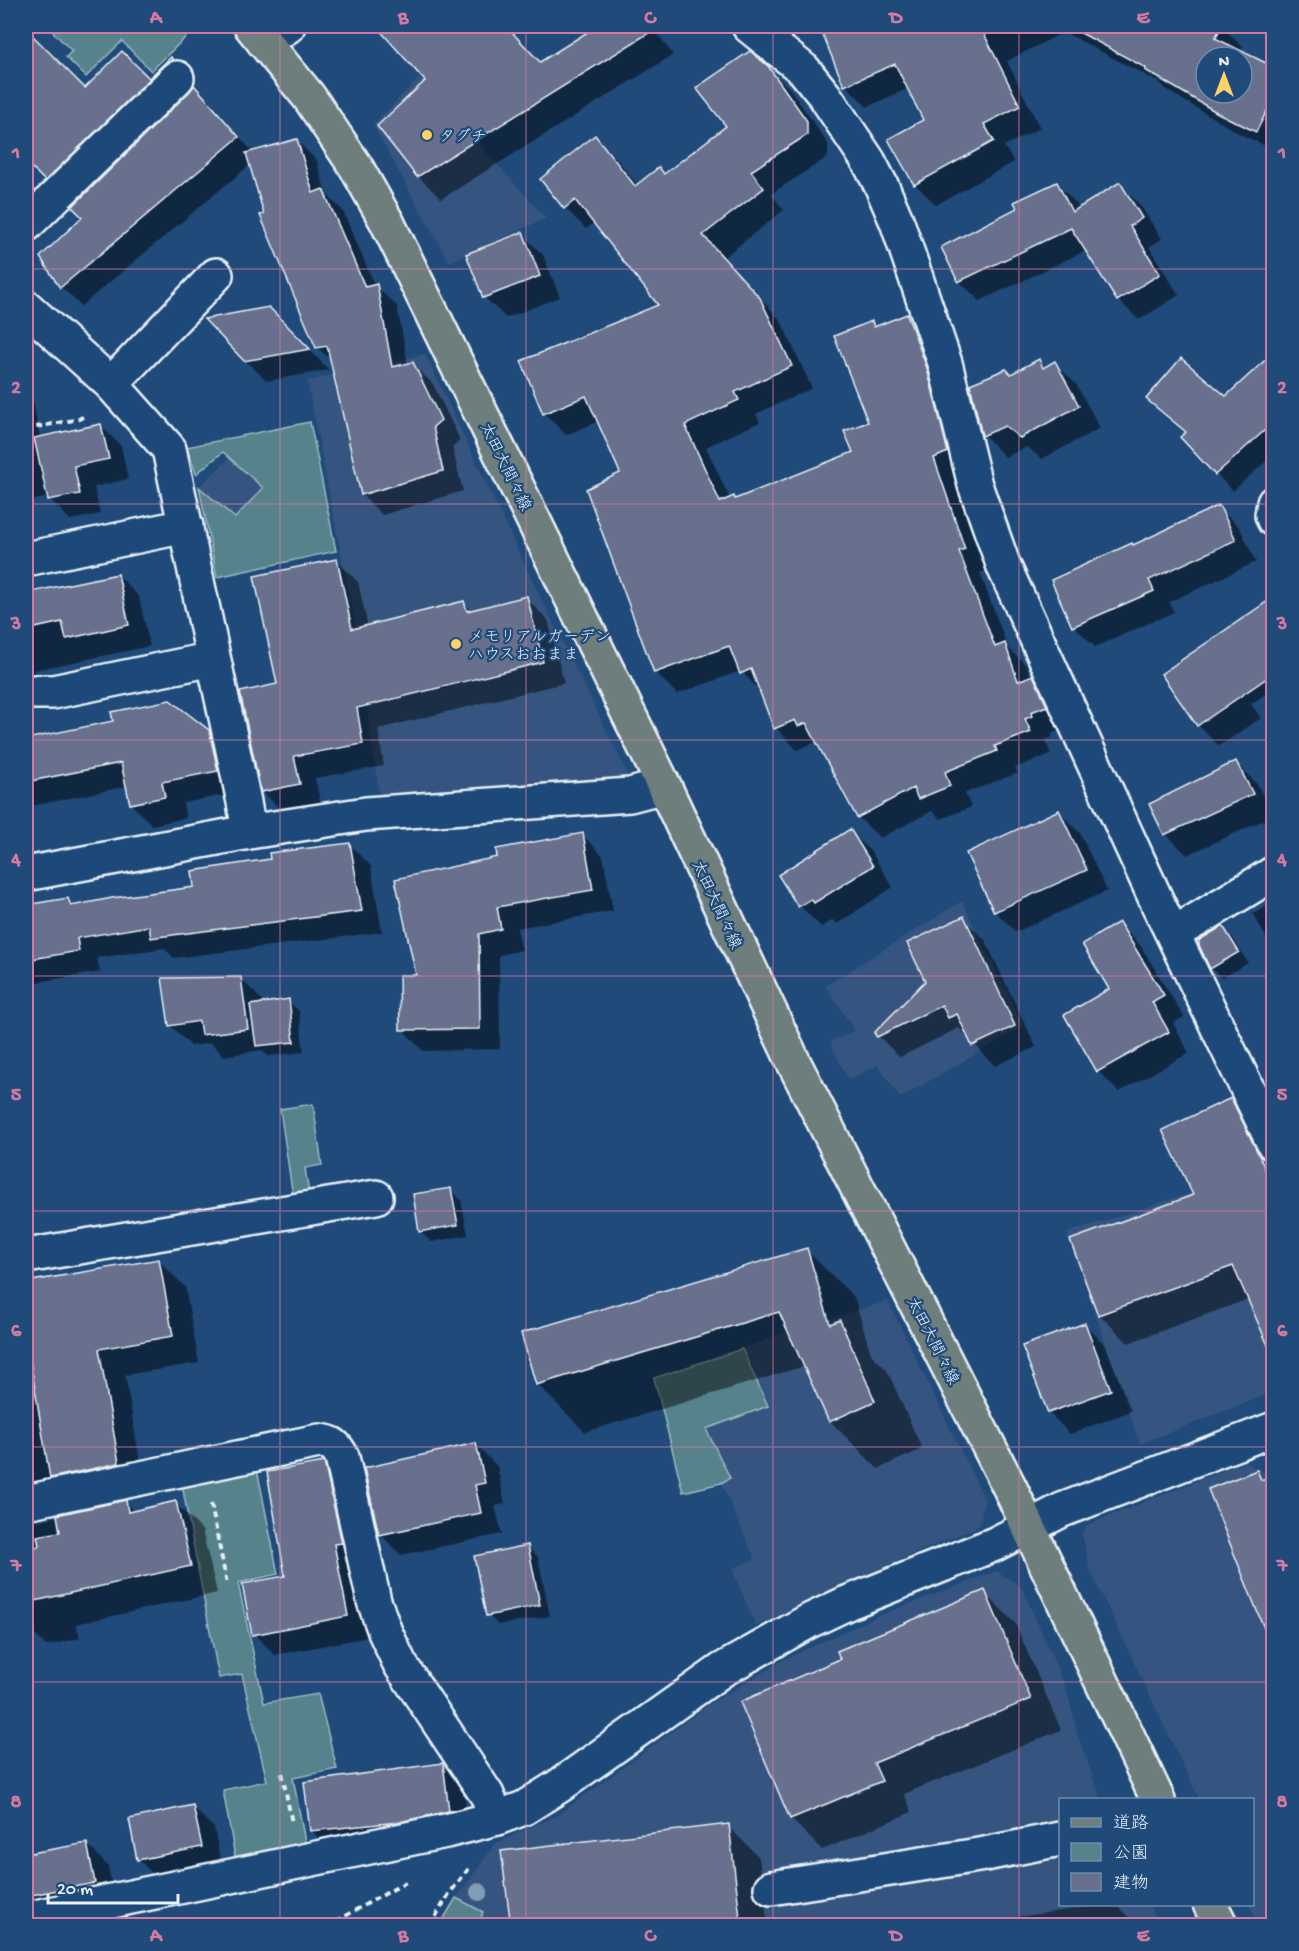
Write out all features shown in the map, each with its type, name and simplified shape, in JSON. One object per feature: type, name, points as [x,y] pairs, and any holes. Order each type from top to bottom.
[{"type":"main road","name":"太田大間々線","points":[[268,31],[356,167],[387,222],[664,786],[794,1064],[1028,1528],[1157,1798]]},
{"type":"main road","points":[[1211,1906],[1221,1926]]},
{"type":"street","points":[[749,26],[804,70],[818,87],[869,162],[882,188],[945,363],[975,485],[1004,567],[1078,734],[1274,1144]]},
{"type":"street","points":[[26,225],[177,78]]},
{"type":"street","points":[[111,384],[216,275]]},
{"type":"street","points":[[26,307],[111,384],[169,449],[249,832]]},
{"type":"street","points":[[1274,503],[1272,515],[1274,520]]},
{"type":"street","points":[[26,559],[186,526]]},
{"type":"street","points":[[26,692],[53,692],[213,659]]},
{"type":"street","points":[[26,874],[249,832],[366,814],[630,795],[664,786]]},
{"type":"street","points":[[1172,932],[1190,924],[1274,873]]},
{"type":"street","points":[[26,1256],[376,1197]]},
{"type":"street","points":[[26,1919],[446,1831],[497,1818],[524,1808],[559,1786],[687,1693],[751,1652],[847,1603],[995,1544],[1062,1510],[1274,1429]]},
{"type":"street","points":[[26,1502],[319,1441],[330,1442],[342,1457],[374,1601],[385,1632],[400,1664],[487,1795],[497,1818]]},
{"type":"street","points":[[771,1888],[985,1854],[1059,1839]]},
{"type":"path","points":[[26,429],[79,419],[89,414]]},
{"type":"path","points":[[203,1465],[227,1584]]},
{"type":"path","points":[[282,1773],[298,1862]]},
{"type":"path","points":[[430,1926],[448,1894],[494,1835],[497,1818]]},
{"type":"shaded area","points":[[419,78],[546,218],[449,262],[373,125]]},
{"type":"shaded area","points":[[425,354],[530,576],[630,778],[620,782],[380,800],[354,620],[307,381]]},
{"type":"shaded area","points":[[230,458],[263,488],[235,519],[199,487]]},
{"type":"shaded area","points":[[962,901],[1024,1026],[900,1098],[878,1065],[848,1080],[830,1042],[855,1030],[825,986]]},
{"type":"shaded area","points":[[1271,1167],[1274,1173],[1273,1392],[1140,1444],[1067,1233]]},
{"type":"shaded area","points":[[888,1301],[985,1500],[979,1526],[756,1626],[732,1569],[755,1559],[721,1483],[729,1478],[705,1429],[768,1406],[742,1349],[777,1335]]},
{"type":"shaded area","points":[[1245,1462],[1273,1477],[1273,1925],[1259,1925],[1250,1906],[1254,1906],[1254,1798],[1199,1798],[1090,1570],[1082,1534],[1087,1525]]},
{"type":"shaded area","points":[[996,1571],[1022,1587],[1067,1691],[1078,1736],[1101,1798],[1059,1798],[1059,1906],[1149,1906],[1161,1925],[479,1926],[483,1912],[456,1898],[496,1843],[558,1815],[707,1706],[783,1660],[878,1616]]},
{"type":"green space","points":[[47,26],[192,26],[195,28],[151,71],[122,41],[86,77],[66,57],[72,51]]},
{"type":"green space","points":[[310,422],[336,551],[217,577],[199,487],[235,518],[263,488],[223,452],[196,474],[187,447]]},
{"type":"green space","points":[[313,1104],[322,1165],[305,1168],[309,1194],[293,1197],[280,1109]]},
{"type":"green space","points":[[742,1349],[768,1406],[706,1429],[730,1478],[721,1483],[683,1492],[654,1378]]},
{"type":"green space","points":[[257,1469],[278,1574],[238,1583],[264,1703],[318,1694],[337,1769],[293,1778],[306,1847],[236,1862],[223,1790],[267,1781],[242,1674],[219,1678],[182,1485]]},
{"type":"green space","points":[[456,1898],[483,1912],[479,1925],[440,1925]]},
{"type":"building","points":[[376,26],[506,26],[540,62],[597,26],[660,26],[417,177],[377,126],[425,81]]},
{"type":"building","points":[[819,26],[980,26],[1020,106],[984,124],[994,141],[914,185],[888,139],[923,120],[895,64],[844,86]]},
{"type":"building","points":[[1068,26],[1222,26],[1215,38],[1229,45],[1194,45],[1194,99],[1145,70],[1146,68]]},
{"type":"building","points":[[26,29],[85,88],[122,51],[149,78],[171,57],[173,60],[164,65],[45,181],[26,162]]},
{"type":"building","points":[[750,51],[768,66],[807,121],[807,135],[751,171],[764,188],[703,235],[760,298],[792,366],[735,392],[739,400],[685,425],[720,502],[734,496],[735,499],[853,452],[844,431],[868,422],[834,336],[872,321],[874,327],[907,314],[927,368],[948,452],[934,458],[965,549],[959,551],[995,647],[1005,643],[1018,681],[1033,675],[1047,706],[1031,712],[1032,716],[1025,719],[1031,732],[995,746],[997,751],[945,772],[950,786],[918,799],[913,788],[857,818],[806,723],[798,726],[795,720],[774,729],[751,669],[740,674],[729,646],[654,673],[586,489],[620,473],[586,396],[543,414],[521,361],[658,305],[575,200],[564,209],[540,179],[595,135],[635,186],[659,167],[664,174],[726,126],[696,88]]},
{"type":"building","points":[[1254,57],[1274,67],[1274,97],[1256,132],[1204,105],[1254,105]]},
{"type":"building","points":[[194,85],[239,137],[60,288],[40,257],[82,217],[72,207]]},
{"type":"building","points":[[297,139],[313,193],[323,189],[365,287],[377,284],[392,367],[413,362],[441,420],[433,427],[443,471],[361,495],[327,346],[316,348],[260,215],[264,214],[246,153]]},
{"type":"building","points":[[1057,182],[1072,212],[1120,182],[1142,218],[1130,226],[1160,274],[1117,301],[1071,228],[958,282],[941,247],[1017,208],[1014,202]]},
{"type":"building","points":[[523,232],[540,276],[483,298],[466,254]]},
{"type":"building","points":[[269,307],[310,349],[244,361],[204,319]]},
{"type":"building","points":[[1274,352],[1274,422],[1215,475],[1180,437],[1186,432],[1146,399],[1181,358],[1226,396]]},
{"type":"building","points":[[1039,359],[1043,368],[1055,361],[1079,406],[1020,438],[1005,426],[982,436],[970,384],[1006,369],[1011,374]]},
{"type":"building","points":[[101,424],[109,459],[74,466],[80,494],[48,500],[34,438]]},
{"type":"building","points":[[1219,505],[1236,540],[1149,580],[1154,591],[1072,627],[1051,580]]},
{"type":"building","points":[[337,559],[352,629],[464,601],[467,611],[527,596],[543,662],[357,708],[363,744],[294,756],[300,784],[261,792],[240,692],[277,684],[254,576]]},
{"type":"building","points":[[118,574],[129,625],[66,639],[62,622],[26,630],[26,593]]},
{"type":"building","points":[[1274,597],[1274,673],[1197,726],[1161,674]]},
{"type":"building","points":[[170,700],[209,730],[218,771],[162,782],[165,797],[130,804],[121,763],[26,782],[26,739],[113,721],[111,712]]},
{"type":"building","points":[[1236,761],[1253,794],[1164,835],[1149,804]]},
{"type":"building","points":[[1059,810],[1087,870],[994,912],[966,853]]},
{"type":"building","points":[[850,829],[873,866],[814,903],[811,899],[798,907],[778,875]]},
{"type":"building","points":[[583,833],[593,890],[497,907],[501,929],[479,934],[480,1029],[400,1030],[399,975],[416,975],[395,879],[497,857],[496,849]]},
{"type":"building","points":[[350,843],[362,911],[151,938],[149,926],[77,938],[79,951],[26,960],[26,905],[68,898],[71,906],[194,887],[192,871],[270,859],[269,853]]},
{"type":"building","points":[[964,916],[1015,1026],[972,1046],[957,1014],[948,1018],[942,1005],[877,1037],[874,1033],[925,981],[907,943]]},
{"type":"building","points":[[1119,922],[1164,995],[1152,1002],[1169,1032],[1097,1072],[1064,1015],[1109,989],[1082,944]]},
{"type":"building","points":[[1223,926],[1239,952],[1210,969],[1199,940]]},
{"type":"building","points":[[241,977],[248,1029],[201,1035],[199,1021],[169,1026],[162,978]]},
{"type":"building","points":[[289,999],[294,1042],[256,1046],[250,1005]]},
{"type":"building","points":[[1231,1098],[1274,1190],[1274,1359],[1233,1266],[1098,1315],[1070,1240],[1193,1195],[1162,1130]]},
{"type":"building","points":[[451,1188],[458,1225],[419,1232],[413,1194]]},
{"type":"building","points":[[807,1248],[830,1324],[840,1320],[875,1401],[829,1422],[779,1312],[536,1385],[521,1333]]},
{"type":"building","points":[[159,1259],[173,1336],[99,1349],[119,1463],[50,1478],[26,1336],[26,1282]]},
{"type":"building","points":[[1085,1323],[1111,1390],[1048,1413],[1022,1346]]},
{"type":"building","points":[[476,1443],[485,1483],[475,1485],[481,1513],[379,1535],[364,1468]]},
{"type":"building","points":[[324,1462],[342,1543],[334,1544],[348,1616],[252,1635],[242,1584],[285,1576],[267,1472]]},
{"type":"building","points":[[1257,1470],[1261,1480],[1274,1480],[1274,1647],[1272,1648],[1208,1489]]},
{"type":"building","points":[[126,1500],[128,1512],[176,1501],[191,1566],[26,1603],[26,1549],[39,1546],[37,1536],[60,1532],[57,1515]]},
{"type":"building","points":[[528,1545],[540,1605],[486,1616],[474,1556]]},
{"type":"building","points":[[985,1590],[1031,1699],[874,1763],[882,1781],[790,1819],[740,1702],[840,1659],[837,1651]]},
{"type":"building","points":[[443,1763],[449,1811],[399,1822],[310,1831],[304,1782]]},
{"type":"building","points":[[193,1805],[202,1847],[137,1860],[129,1819]]},
{"type":"building","points":[[729,1824],[741,1926],[511,1926],[501,1851]]},
{"type":"building","points":[[87,1843],[95,1883],[26,1896],[26,1854]]},
{"type":"place","name":"タグチ","points":[[427,135]]},
{"type":"place","name":"メモリアルガーデン ハウスおおまま","points":[[456,644]]}]
